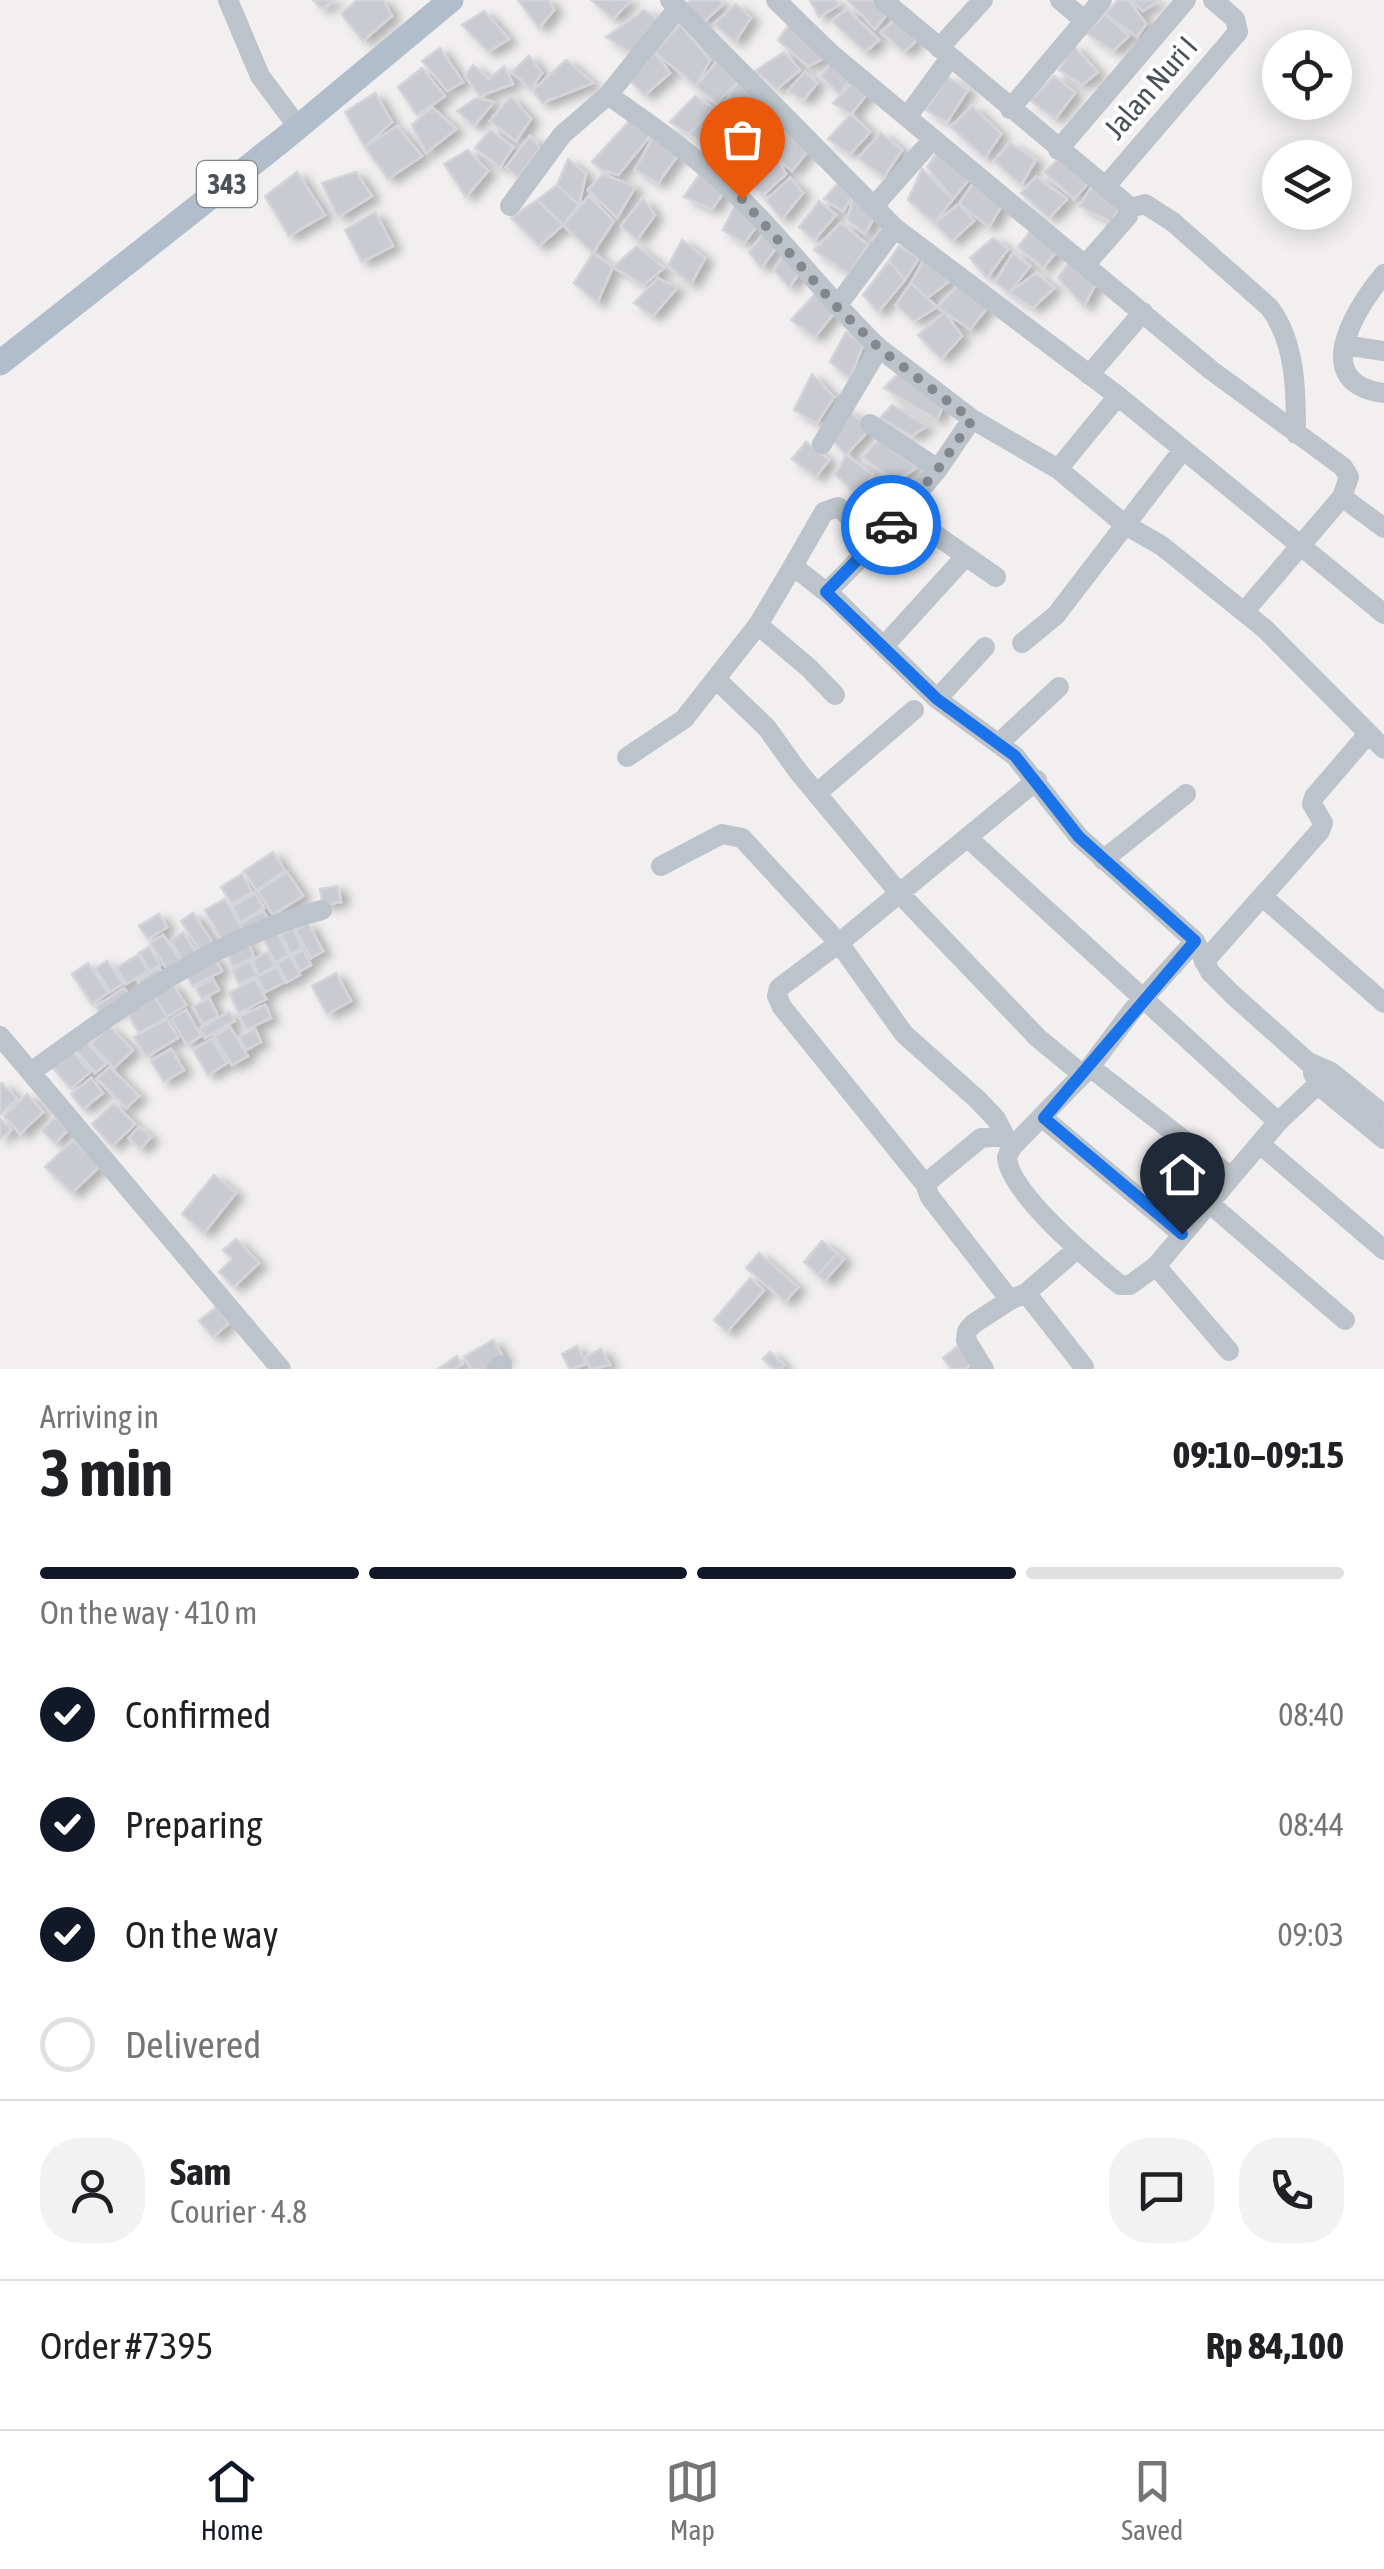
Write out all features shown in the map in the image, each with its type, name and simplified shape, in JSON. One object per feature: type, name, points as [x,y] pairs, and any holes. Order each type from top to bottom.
[{"type":"main road","name":"343","points":[[0,363],[298,127],[451,0]]},
{"type":"street","points":[[228,0],[260,76],[298,127]]},
{"type":"street","points":[[776,0],[830,53],[907,118],[1143,312],[1343,467],[1349,477],[1342,497],[1244,612]]},
{"type":"street","points":[[883,0],[1131,208]]},
{"type":"street","points":[[1060,0],[1084,20]]},
{"type":"street","points":[[1010,109],[1102,0]]},
{"type":"street","points":[[1058,150],[1186,0]]},
{"type":"street","name":"Jalan Nuri I","points":[[1105,187],[1232,39],[1239,25],[1213,0]]},
{"type":"street","points":[[510,206],[562,135],[608,95],[674,4],[895,228],[1118,396],[1384,614]]},
{"type":"street","points":[[907,118],[969,5]]},
{"type":"street","points":[[608,95],[693,156],[742,199],[836,306],[879,348],[972,420],[1058,469],[1124,524],[1162,546],[1265,629],[1384,749]]},
{"type":"street","points":[[874,206],[933,139]]},
{"type":"street","points":[[1131,208],[1145,204],[1173,222],[1278,318],[1296,389],[1296,434]]},
{"type":"street","points":[[1086,264],[1131,208]]},
{"type":"street","points":[[836,306],[895,228]]},
{"type":"street","points":[[1384,274],[1349,324],[1344,345],[1347,374],[1353,382],[1384,393]]},
{"type":"street","points":[[1089,375],[1143,312]]},
{"type":"street","points":[[1344,345],[1384,351]]},
{"type":"street","points":[[822,444],[879,348]]},
{"type":"street","points":[[1058,469],[1118,396]]},
{"type":"street","points":[[826,592],[903,512],[972,420]]},
{"type":"street","points":[[870,424],[938,469]]},
{"type":"street","points":[[1022,643],[1056,616],[1182,451]]},
{"type":"street","points":[[1342,497],[1384,528]]},
{"type":"street","points":[[628,757],[684,720],[716,680],[758,625],[824,512],[838,507],[878,540]]},
{"type":"street","points":[[903,512],[996,577]]},
{"type":"street","points":[[884,646],[965,557]]},
{"type":"street","points":[[793,566],[826,592],[937,699],[1015,756],[1079,837],[1195,941],[1210,972],[1308,1062],[1384,1140]]},
{"type":"street","points":[[758,625],[835,695]]},
{"type":"street","points":[[937,699],[985,647]]},
{"type":"street","points":[[716,680],[767,728],[900,894],[1038,1038],[1231,1177]]},
{"type":"street","points":[[998,744],[1060,687]]},
{"type":"street","points":[[817,792],[914,710]]},
{"type":"street","points":[[1204,962],[1320,830],[1323,823],[1312,804],[1314,797],[1368,734]]},
{"type":"street","points":[[1037,780],[779,988],[777,996],[930,1196],[1084,1367]]},
{"type":"street","points":[[1103,860],[1186,794]]},
{"type":"street","points":[[661,866],[722,834],[736,836],[754,849],[839,943],[904,1034],[996,1119],[1008,1142],[1006,1157],[1013,1175],[1077,1249],[1125,1287],[1156,1266],[1278,1122],[1324,1079]]},
{"type":"street","points":[[968,838],[1278,1122]]},
{"type":"street","points":[[1263,897],[1384,1003]]},
{"type":"street","points":[[31,1072],[207,955],[298,916],[322,910]]},
{"type":"street","points":[[924,1184],[981,1138],[1008,1142],[1044,1118],[1195,941]]},
{"type":"street","points":[[0,1036],[281,1369]]},
{"type":"street","points":[[1324,1079],[1384,1115]]},
{"type":"street","points":[[1044,1118],[1182,1234]]},
{"type":"street","points":[[1260,1144],[1384,1250]]},
{"type":"street","points":[[1208,1203],[1345,1320]]},
{"type":"street","points":[[979,1368],[966,1340],[973,1324],[1018,1296],[1077,1249]]},
{"type":"street","points":[[1156,1266],[1229,1351]]},
{"type":"building","points":[[313,0],[335,0],[322,9]]},
{"type":"building","points":[[357,0],[383,0],[392,16],[363,41],[341,14]]},
{"type":"building","points":[[518,0],[548,0],[554,10],[539,28]]},
{"type":"building","points":[[591,0],[631,0],[613,19]]},
{"type":"building","points":[[691,0],[719,0],[723,4],[702,24],[686,4]]},
{"type":"building","points":[[810,0],[835,0],[839,5],[819,17]]},
{"type":"building","points":[[848,0],[872,0],[888,13],[875,29]]},
{"type":"building","points":[[1118,0],[1129,0],[1146,24],[1137,37],[1105,14]]},
{"type":"building","points":[[1131,0],[1159,0],[1143,11]]},
{"type":"building","points":[[736,4],[751,18],[735,42],[714,24]]},
{"type":"building","points":[[847,9],[879,40],[865,52],[832,21]]},
{"type":"building","points":[[644,10],[663,24],[636,57],[606,37]]},
{"type":"building","points":[[484,11],[509,39],[488,52],[462,25]]},
{"type":"building","points":[[1105,14],[1129,36],[1113,51],[1086,33]]},
{"type":"building","points":[[896,19],[917,40],[904,52],[881,32]]},
{"type":"building","points":[[791,22],[830,56],[808,66],[778,40]]},
{"type":"building","points":[[680,24],[710,60],[696,86],[655,52]]},
{"type":"building","points":[[1073,45],[1098,72],[1082,85],[1059,70]]},
{"type":"building","points":[[440,48],[463,82],[447,91],[422,61]]},
{"type":"building","points":[[655,52],[670,73],[645,95],[630,81]]},
{"type":"building","points":[[784,52],[800,70],[777,89],[755,71]]},
{"type":"building","points":[[529,56],[542,73],[531,89],[512,72]]},
{"type":"building","points":[[720,58],[740,79],[716,104],[696,86]]},
{"type":"building","points":[[566,60],[593,83],[542,103],[533,90]]},
{"type":"building","points":[[832,61],[850,78],[840,95],[821,76]]},
{"type":"building","points":[[473,65],[489,79],[504,66],[513,84],[480,96],[465,76]]},
{"type":"building","points":[[422,68],[445,96],[417,115],[398,87]]},
{"type":"building","points":[[805,72],[817,83],[804,100],[788,91]]},
{"type":"building","points":[[1054,76],[1075,93],[1055,119],[1030,100]]},
{"type":"building","points":[[947,77],[968,90],[947,122],[926,110]]},
{"type":"building","points":[[740,79],[764,102],[750,131],[720,109]]},
{"type":"building","points":[[855,80],[869,92],[851,114],[833,103]]},
{"type":"building","points":[[375,93],[392,122],[365,147],[345,112]]},
{"type":"building","points":[[511,96],[531,119],[516,141],[490,121]]},
{"type":"building","points":[[695,96],[713,108],[689,134],[670,122]]},
{"type":"building","points":[[476,98],[494,102],[474,126],[457,111]]},
{"type":"building","points":[[972,106],[1001,134],[985,158],[951,127]]},
{"type":"building","points":[[432,107],[456,129],[426,153],[412,125]]},
{"type":"building","points":[[713,108],[731,127],[709,148],[689,134]]},
{"type":"building","points":[[770,112],[788,128],[771,153],[750,131]]},
{"type":"building","points":[[851,114],[870,132],[850,154],[828,139]]},
{"type":"building","points":[[629,121],[651,135],[618,175],[600,169],[592,162]]},
{"type":"building","points":[[397,126],[422,156],[388,179],[365,147]]},
{"type":"building","points":[[788,128],[808,151],[792,171],[771,153]]},
{"type":"building","points":[[490,130],[513,147],[500,167],[475,148]]},
{"type":"building","points":[[732,133],[749,147],[731,168],[711,152]]},
{"type":"building","points":[[881,133],[902,150],[884,177],[858,158]]},
{"type":"building","points":[[530,136],[540,148],[518,177],[506,167]]},
{"type":"building","points":[[653,137],[678,155],[658,183],[635,170]]},
{"type":"building","points":[[1010,143],[1036,160],[1021,185],[994,161]]},
{"type":"building","points":[[752,147],[765,159],[747,182],[731,168]]},
{"type":"building","points":[[468,150],[488,171],[466,197],[444,164]]},
{"type":"building","points":[[937,152],[971,177],[953,199],[927,167]]},
{"type":"building","points":[[776,157],[786,174],[763,195],[747,182]]},
{"type":"building","points":[[568,159],[586,174],[579,205],[557,185]]},
{"type":"building","points":[[1059,159],[1090,181],[1074,199],[1044,172]]},
{"type":"building","points":[[922,169],[953,199],[934,223],[908,200]]},
{"type":"building","points":[[297,172],[325,215],[289,236],[265,196]]},
{"type":"building","points":[[356,172],[372,196],[338,217],[322,183]]},
{"type":"building","points":[[701,172],[724,192],[712,209],[684,197]]},
{"type":"building","points":[[603,174],[635,187],[617,218],[588,190]]},
{"type":"building","points":[[1036,177],[1067,199],[1049,218],[1021,193]]},
{"type":"building","points":[[790,178],[803,193],[782,219],[766,200]]},
{"type":"building","points":[[975,180],[1004,202],[989,227],[959,204]]},
{"type":"building","points":[[840,181],[853,195],[843,211],[824,199]]},
{"type":"building","points":[[557,185],[579,205],[563,225],[537,200]]},
{"type":"building","points":[[1091,188],[1120,205],[1112,222],[1079,206]]},
{"type":"building","points":[[853,195],[875,216],[865,234],[848,220]]},
{"type":"building","points":[[589,196],[614,221],[593,253],[563,225]]},
{"type":"building","points":[[643,199],[655,215],[637,240],[621,226]]},
{"type":"building","points":[[537,200],[563,225],[539,246],[511,218]]},
{"type":"building","points":[[819,201],[836,215],[814,240],[799,227]]},
{"type":"building","points":[[959,204],[974,221],[952,241],[934,223]]},
{"type":"building","points":[[735,205],[759,223],[744,243],[723,230]]},
{"type":"building","points":[[375,212],[393,246],[362,262],[345,230]]},
{"type":"building","points":[[841,223],[868,245],[849,274],[814,250]]},
{"type":"building","points":[[1032,229],[1058,250],[1043,268],[1018,247]]},
{"type":"building","points":[[765,232],[777,247],[761,268],[749,252]]},
{"type":"building","points":[[993,238],[1008,249],[987,278],[970,258]]},
{"type":"building","points":[[682,240],[705,258],[691,284],[668,266]]},
{"type":"building","points":[[637,246],[664,268],[644,285],[613,267]]},
{"type":"building","points":[[899,246],[919,258],[905,280],[889,261]]},
{"type":"building","points":[[593,253],[613,267],[597,303],[574,283]]},
{"type":"building","points":[[1013,253],[1030,266],[1009,293],[995,282]]},
{"type":"building","points":[[784,254],[801,271],[789,287],[774,270]]},
{"type":"building","points":[[925,258],[951,280],[927,298],[911,283]]},
{"type":"building","points":[[889,261],[905,280],[878,312],[863,295]]},
{"type":"building","points":[[1069,262],[1098,280],[1084,306],[1058,278]]},
{"type":"building","points":[[1036,273],[1054,288],[1033,308],[1009,293]]},
{"type":"building","points":[[658,278],[677,288],[653,316],[634,303]]},
{"type":"building","points":[[911,283],[937,307],[914,321],[896,305]]},
{"type":"building","points":[[959,285],[988,307],[970,329],[937,307]]},
{"type":"building","points":[[815,294],[835,312],[815,337],[791,320]]},
{"type":"building","points":[[945,312],[962,336],[941,359],[918,335]]},
{"type":"building","points":[[846,332],[863,345],[850,378],[830,362]]},
{"type":"building","points":[[900,372],[943,405],[937,420],[884,388]]},
{"type":"building","points":[[812,374],[834,397],[817,423],[794,410]]},
{"type":"building","points":[[892,405],[927,426],[912,436],[880,418]]},
{"type":"building","points":[[845,409],[871,428],[846,455],[833,441]]},
{"type":"building","points":[[878,440],[917,467],[896,482],[863,457]]},
{"type":"building","points":[[806,442],[829,460],[816,477],[792,459]]},
{"type":"building","points":[[846,455],[873,475],[856,494],[835,474]]},
{"type":"building","points":[[273,852],[285,871],[256,890],[244,871]]},
{"type":"building","points":[[287,872],[303,896],[273,915],[258,891]]},
{"type":"building","points":[[242,874],[252,892],[232,904],[221,887]]},
{"type":"building","points":[[338,886],[341,902],[323,905],[320,889]]},
{"type":"building","points":[[255,893],[264,908],[241,922],[232,907]]},
{"type":"building","points":[[225,899],[244,933],[224,944],[205,910]]},
{"type":"building","points":[[263,911],[271,923],[247,936],[240,924]]},
{"type":"building","points":[[193,913],[213,943],[200,951],[181,921]]},
{"type":"building","points":[[159,914],[167,927],[148,939],[139,926]]},
{"type":"building","points":[[308,923],[323,951],[311,958],[296,930]]},
{"type":"building","points":[[293,929],[302,948],[291,954],[281,935]]},
{"type":"building","points":[[276,930],[289,955],[275,962],[263,937]]},
{"type":"building","points":[[183,932],[197,953],[184,962],[170,941]]},
{"type":"building","points":[[163,935],[180,960],[167,969],[150,943]]},
{"type":"building","points":[[247,941],[254,957],[233,967],[226,951]]},
{"type":"building","points":[[149,947],[160,965],[150,971],[139,953]]},
{"type":"building","points":[[303,950],[311,965],[300,971],[292,955]]},
{"type":"building","points":[[268,952],[275,966],[259,975],[252,960]]},
{"type":"building","points":[[138,955],[148,971],[126,984],[116,968]]},
{"type":"building","points":[[213,955],[222,971],[193,986],[184,971]]},
{"type":"building","points":[[290,956],[300,975],[287,982],[277,963]]},
{"type":"building","points":[[107,961],[123,984],[110,992],[95,969]]},
{"type":"building","points":[[250,961],[257,976],[239,984],[232,970]]},
{"type":"building","points":[[88,963],[108,993],[92,1004],[72,974]]},
{"type":"building","points":[[277,967],[285,982],[265,992],[257,977]]},
{"type":"building","points":[[159,968],[165,978],[144,991],[137,981]]},
{"type":"building","points":[[336,973],[351,1001],[327,1014],[312,986]]},
{"type":"building","points":[[213,979],[219,990],[202,999],[196,988]]},
{"type":"building","points":[[255,979],[266,999],[239,1013],[229,993]]},
{"type":"building","points":[[172,983],[186,1005],[167,1017],[153,994]]},
{"type":"building","points":[[124,988],[132,1001],[104,1018],[96,1006]]},
{"type":"building","points":[[153,994],[167,1017],[139,1033],[126,1011]]},
{"type":"building","points":[[209,998],[218,1016],[203,1024],[193,1007]]},
{"type":"building","points":[[265,1005],[271,1018],[246,1030],[240,1016]]},
{"type":"building","points":[[186,1010],[201,1036],[187,1045],[171,1019]]},
{"type":"building","points":[[229,1012],[234,1021],[205,1038],[199,1029]]},
{"type":"building","points":[[167,1019],[178,1038],[146,1057],[134,1037]]},
{"type":"building","points":[[109,1026],[133,1050],[114,1068],[91,1044]]},
{"type":"building","points":[[230,1027],[248,1056],[232,1065],[214,1036]]},
{"type":"building","points":[[255,1029],[261,1042],[246,1050],[239,1037]]},
{"type":"building","points":[[212,1039],[227,1063],[208,1075],[193,1050]]},
{"type":"building","points":[[85,1040],[106,1064],[95,1073],[75,1049]]},
{"type":"building","points":[[171,1049],[184,1070],[164,1082],[151,1061]]},
{"type":"building","points":[[72,1051],[90,1072],[71,1089],[53,1068]]},
{"type":"building","points":[[110,1067],[139,1096],[126,1108],[97,1079]]},
{"type":"building","points":[[91,1078],[103,1093],[83,1109],[71,1094]]},
{"type":"building","points":[[0,1085],[17,1099],[0,1115]]},
{"type":"building","points":[[27,1094],[43,1112],[20,1134],[4,1116]]},
{"type":"building","points":[[114,1103],[135,1124],[112,1146],[92,1124]]},
{"type":"building","points":[[55,1117],[68,1130],[55,1143],[42,1130]]},
{"type":"building","points":[[0,1118],[11,1130],[0,1139]]},
{"type":"building","points":[[139,1127],[151,1137],[140,1149],[129,1138]]},
{"type":"building","points":[[73,1140],[100,1166],[72,1193],[45,1167]]},
{"type":"building","points":[[214,1175],[236,1193],[204,1233],[182,1214]]},
{"type":"building","points":[[236,1239],[259,1263],[234,1287],[219,1272],[232,1259],[223,1250]]},
{"type":"building","points":[[822,1241],[837,1253],[818,1275],[804,1262]]},
{"type":"building","points":[[759,1253],[798,1287],[785,1302],[746,1268]]},
{"type":"building","points":[[837,1253],[844,1259],[825,1281],[818,1275]]},
{"type":"building","points":[[750,1278],[764,1290],[727,1332],[714,1320]]},
{"type":"building","points":[[216,1307],[229,1323],[213,1337],[199,1321]]},
{"type":"building","points":[[493,1340],[505,1360],[489,1369],[472,1369],[464,1357]]},
{"type":"building","points":[[960,1344],[974,1362],[965,1369],[951,1369],[943,1358]]},
{"type":"building","points":[[577,1346],[586,1364],[570,1369],[562,1354]]},
{"type":"building","points":[[601,1349],[610,1365],[591,1369],[585,1357]]},
{"type":"building","points":[[770,1352],[784,1365],[780,1369],[774,1369],[763,1359]]},
{"type":"building","points":[[457,1356],[462,1364],[453,1369],[438,1369]]},
{"type":"way so far","points":[[742,199],[836,306],[879,348],[972,420],[938,469],[891,525]]},
{"type":"route","points":[[891,525],[826,592],[937,699],[1015,756],[1079,837],[1195,941],[1044,1118],[1182,1234]]}]
